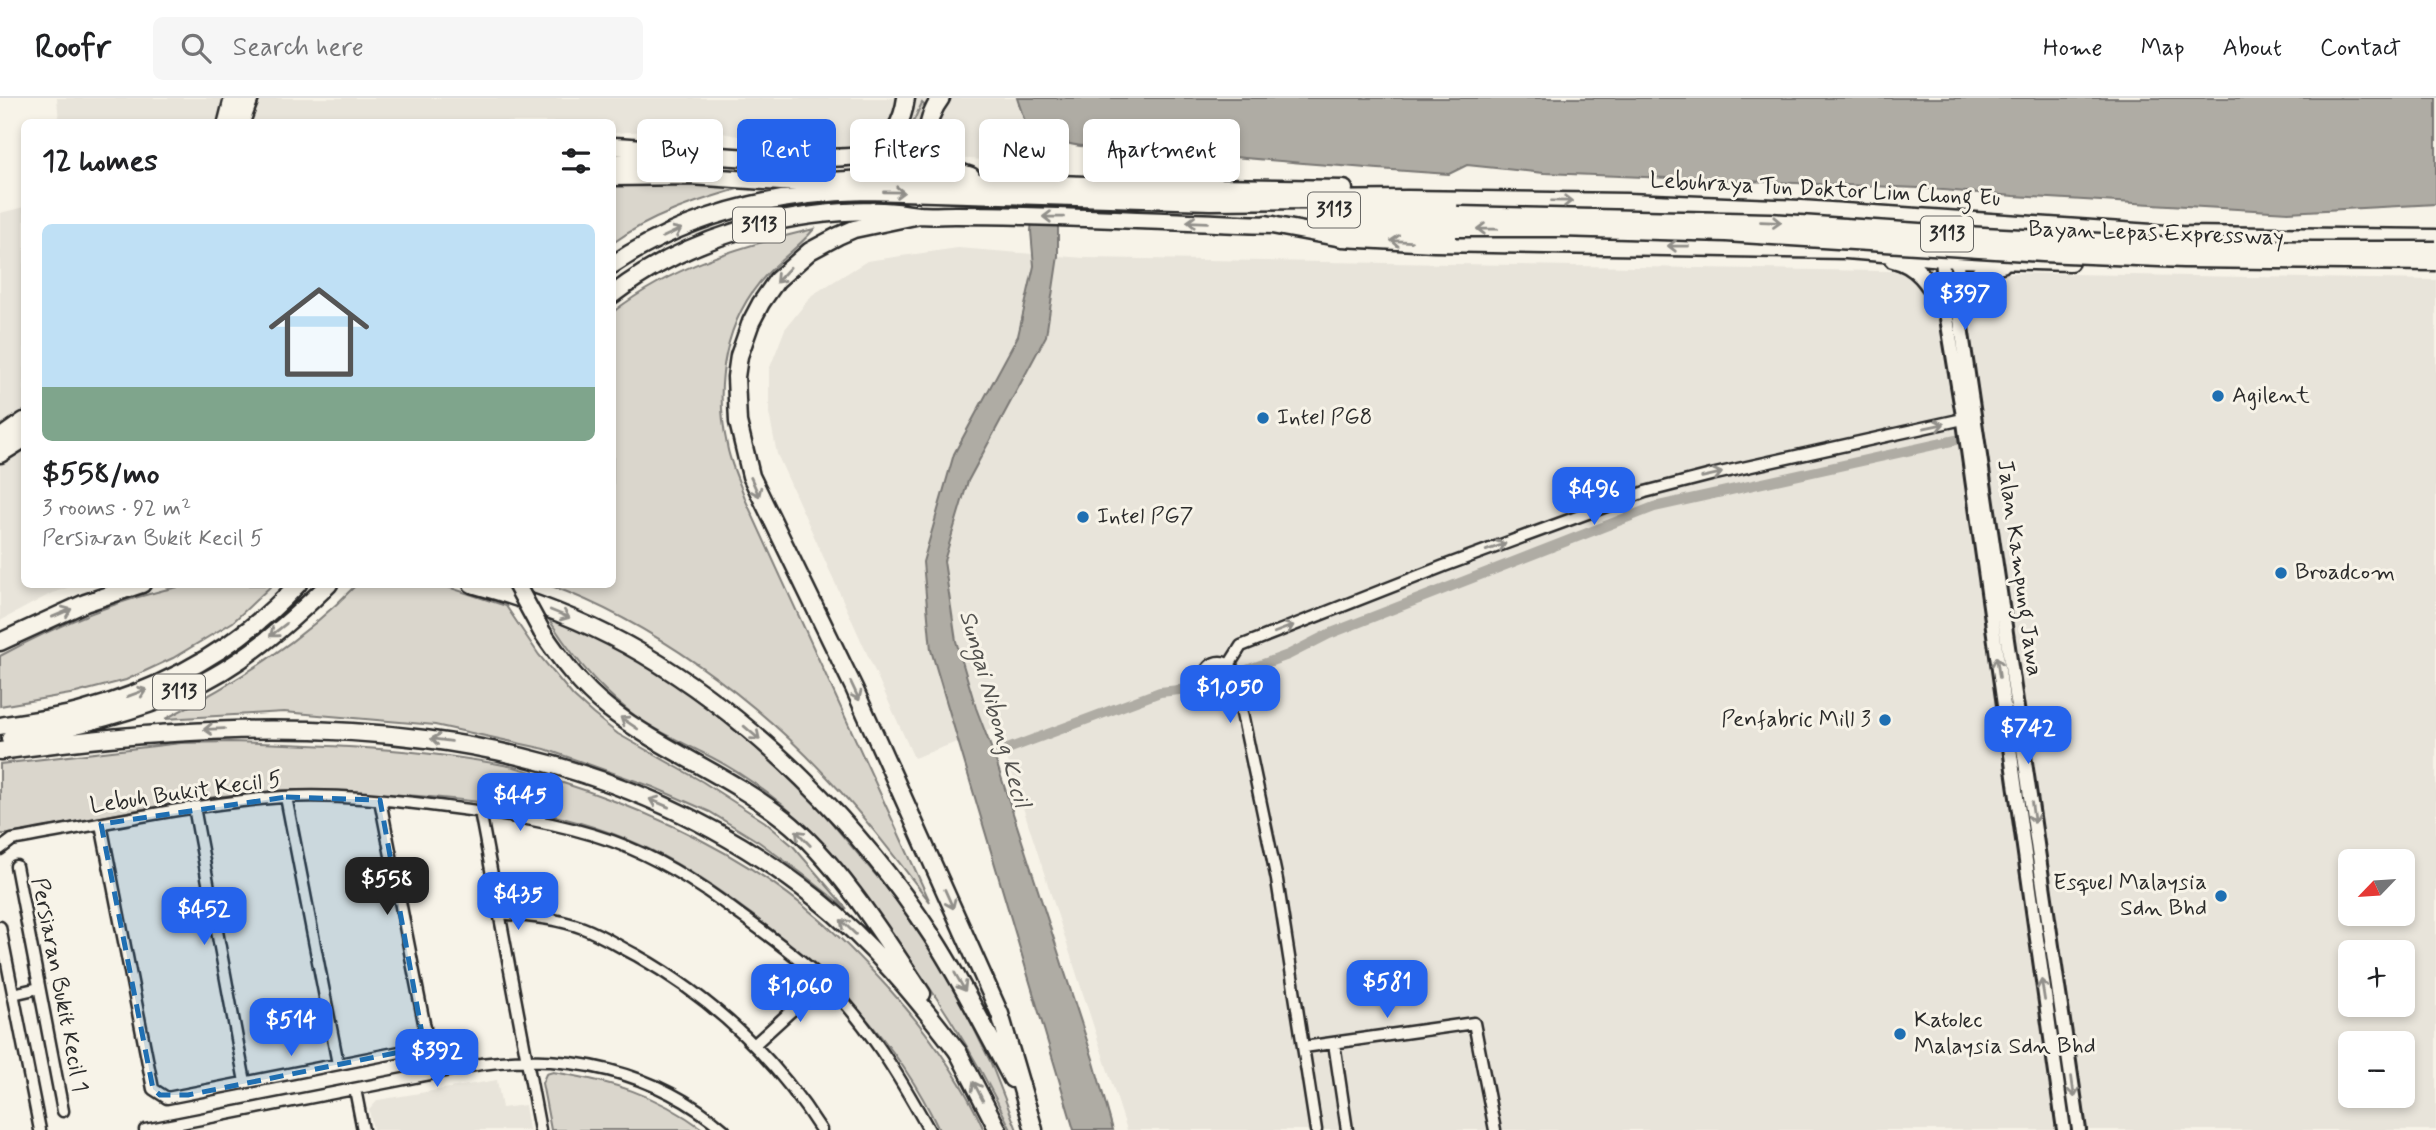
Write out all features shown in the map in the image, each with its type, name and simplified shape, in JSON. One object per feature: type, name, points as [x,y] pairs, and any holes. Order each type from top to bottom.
[{"type":"main road","points":[[228,119],[233,98]]},
{"type":"main road","points":[[242,119],[250,98]]},
{"type":"main road","points":[[723,156],[795,159],[847,157],[865,153],[886,142],[898,126],[904,114],[906,98]]},
{"type":"main road","points":[[941,98],[934,109],[929,132],[938,157],[955,171],[979,179]]},
{"type":"main road","points":[[616,146],[637,147]]},
{"type":"main road","points":[[616,162],[637,159]]},
{"type":"main road","points":[[616,177],[691,176],[796,183],[883,178],[979,182]]},
{"type":"main road","points":[[990,182],[1017,189]]},
{"type":"main road","points":[[1086,190],[1380,190],[1407,199]]},
{"type":"main road","name":"Lebuhraya Tun Doktor Lim Chong Eu","points":[[616,263],[648,244],[723,212],[783,197],[823,192],[1086,190],[1457,221]]},
{"type":"main road","name":"Lebuhraya Tun Doktor Lim Chong Eu","points":[[1211,201],[1407,199],[1668,203],[1801,208],[2181,235],[2436,238]]},
{"type":"main road","name":"3113","points":[[616,292],[671,257],[751,227],[804,217],[869,211],[920,215],[1087,217],[1266,224],[1457,221]]},
{"type":"main road","points":[[920,215],[854,229],[838,236],[810,251],[777,280],[751,322],[739,356],[736,377],[738,422],[745,460],[770,520],[870,722],[1000,1014],[1034,1130]]},
{"type":"main road","name":"Bayan Lepas Expressway","points":[[1457,221],[1795,223],[1939,234],[2215,248],[2436,250]]},
{"type":"main road","name":"Bayan Lepas Expressway","points":[[1457,221],[1560,228],[1726,233],[2043,253],[2436,262]]},
{"type":"main road","name":"3113","points":[[1266,224],[1342,238],[1434,243],[1846,250],[2035,261],[2436,269]]},
{"type":"main road","points":[[1949,258],[1951,240],[1982,228],[2056,230],[2074,227]]},
{"type":"main road","points":[[1846,250],[1901,261],[1916,268],[1952,309],[1970,281],[1981,270],[1997,265],[2035,261]]},
{"type":"main road","points":[[0,439],[21,423]]},
{"type":"main road","points":[[0,454],[21,441]]},
{"type":"main road","points":[[0,642],[85,603],[130,588]]},
{"type":"main road","name":"3113","points":[[0,726],[76,712],[165,682],[198,665],[244,635],[294,588]]},
{"type":"main road","name":"3113","points":[[0,741],[124,712],[187,689],[251,652],[325,588]]},
{"type":"main road","points":[[484,588],[594,628],[644,654],[747,728],[788,765],[853,832],[924,925],[960,982],[1027,1106]]},
{"type":"main road","points":[[518,588],[542,632],[587,689],[622,718],[746,791],[785,820],[808,842],[849,890],[931,1006],[998,1130]]},
{"type":"main road","points":[[0,751],[98,738],[194,730],[303,729],[379,732],[437,739],[552,764],[666,806],[735,842],[794,881],[829,909],[891,970],[958,1052]]},
{"type":"street","points":[[1957,219],[1957,237]]},
{"type":"street","name":"Jalan Kampung Jawa","points":[[1949,258],[1964,419],[2064,1130]]},
{"type":"street","name":"Jalan Kampung Jawa","points":[[1952,309],[2079,1130]]},
{"type":"street","points":[[1229,665],[1241,646],[1444,566],[1645,492],[1964,419]]},
{"type":"street","points":[[1235,680],[1232,687],[1223,692],[1211,689],[1206,682],[1206,674],[1211,666],[1219,662],[1233,668],[1277,880],[1317,1130]]},
{"type":"street","points":[[286,797],[338,1064]]},
{"type":"street","name":"Lebuh Bukit Kecil 5","points":[[0,849],[12,840],[194,807],[286,797],[380,800],[480,811],[583,832],[646,855],[709,892],[788,950],[824,981],[888,1061],[929,1130]]},
{"type":"street","points":[[101,824],[153,1089],[167,1098],[410,1050],[418,1046],[425,1028],[380,800]]},
{"type":"street","points":[[194,807],[246,1082]]},
{"type":"street","points":[[480,811],[540,1130]]},
{"type":"street","name":"Persiaran Bukit Kecil 1","points":[[16,866],[63,1111]]},
{"type":"street","points":[[499,913],[558,921],[582,928],[607,939],[674,978],[732,1022],[755,1044],[794,1089],[821,1130]]},
{"type":"street","points":[[0,927],[40,1130]]},
{"type":"street","points":[[755,1044],[824,981]]},
{"type":"street","points":[[13,994],[39,988]]},
{"type":"street","points":[[1304,1047],[1474,1023],[1495,1130]]},
{"type":"street","points":[[1334,1043],[1347,1130]]},
{"type":"street","points":[[145,1130],[481,1064],[527,1059],[579,1063],[647,1081],[694,1107],[724,1130]]},
{"type":"street","points":[[355,1089],[363,1130]]},
{"type":"highlighted area","points":[[286,797],[380,800],[423,1039],[410,1050],[188,1095],[160,1095],[153,1089],[101,824]]},
{"type":"shaded area","points":[[57,98],[1017,98],[1024,119],[979,119],[979,160],[965,159],[965,119],[850,119],[850,151],[836,150],[836,119],[737,119],[737,136],[723,133],[723,119],[637,119],[637,132],[616,133],[616,119],[59,119]]},
{"type":"shaded area","points":[[1017,98],[2436,98],[2436,204],[2288,212],[1919,188],[1544,173],[1467,165],[1449,174],[1240,157],[1240,119],[1083,119],[1083,146],[1069,143],[1069,119],[1024,119]]},
{"type":"shaded area","points":[[922,103],[923,119],[914,119]]},
{"type":"shaded area","points":[[659,182],[741,188],[658,217],[616,241],[616,183]]},
{"type":"shaded area","points":[[1035,182],[1058,182],[1058,256],[1046,336],[968,481],[944,561],[956,641],[1093,1059],[1113,1130],[1074,1130],[931,650],[923,562],[954,454],[1018,336],[1034,266],[1031,231]]},
{"type":"shaded area","points":[[21,208],[21,588],[67,588],[52,593],[0,621],[0,213]]},
{"type":"shaded area","points":[[814,229],[752,292],[732,332],[726,354],[722,399],[727,445],[746,501],[930,902],[842,793],[768,719],[699,665],[663,641],[556,588],[616,588],[616,310],[683,270],[760,243]]},
{"type":"shaded area","points":[[958,248],[1084,258],[2436,280],[2436,1130],[1127,1130],[997,727],[914,758],[777,454],[769,413],[769,370],[785,329],[812,295],[867,261]]},
{"type":"shaded area","points":[[269,588],[233,622],[173,658],[126,680],[76,693],[0,706],[0,656],[91,613],[162,590]]},
{"type":"shaded area","points":[[353,588],[451,588],[506,606],[539,655],[573,696],[593,714],[618,734],[703,782],[765,822],[793,846],[847,909],[759,842],[710,812],[653,787],[545,749],[435,725],[284,712],[165,719],[242,676],[290,643]]},
{"type":"shaded area","points":[[543,610],[623,649],[691,695],[764,754],[821,810],[891,893],[947,974],[990,1061],[1017,1130],[1011,1130],[966,1045],[914,965],[815,835],[786,808],[746,778],[629,711],[582,665]]},
{"type":"shaded area","points":[[230,742],[408,752],[514,767],[625,805],[694,836],[790,895],[856,953],[930,1039],[965,1092],[984,1130],[939,1130],[922,1096],[879,1034],[828,978],[771,929],[716,889],[666,858],[640,845],[573,821],[467,800],[295,790],[188,801],[0,834],[0,764],[181,743]]},
{"type":"shaded area","points":[[553,1072],[632,1091],[668,1107],[704,1130],[551,1130],[542,1083],[546,1074]]},
{"type":"shaded area","points":[[497,1080],[502,1108],[525,1105],[529,1130],[373,1130],[369,1110],[378,1100]]},
{"type":"waterway","points":[[1236,674],[1288,655],[1329,634],[1654,507],[1956,440]]},
{"type":"waterway","name":"Sungai Nibong Kecil","points":[[981,759],[1160,692],[1208,687]]},
{"type":"place","name":"Agilent","points":[[2218,396]]},
{"type":"place","name":"Intel PG8","points":[[1263,418]]},
{"type":"place","name":"Intel PG7","points":[[1083,517]]},
{"type":"place","name":"Broadcom","points":[[2281,573]]},
{"type":"place","name":"Penfabric Mill 3","points":[[1885,720]]},
{"type":"place","name":"Esquel Malaysia Sdn Bhd","points":[[2221,896]]},
{"type":"place","name":"Katolec Malaysia Sdn Bhd","points":[[1900,1034]]}]
